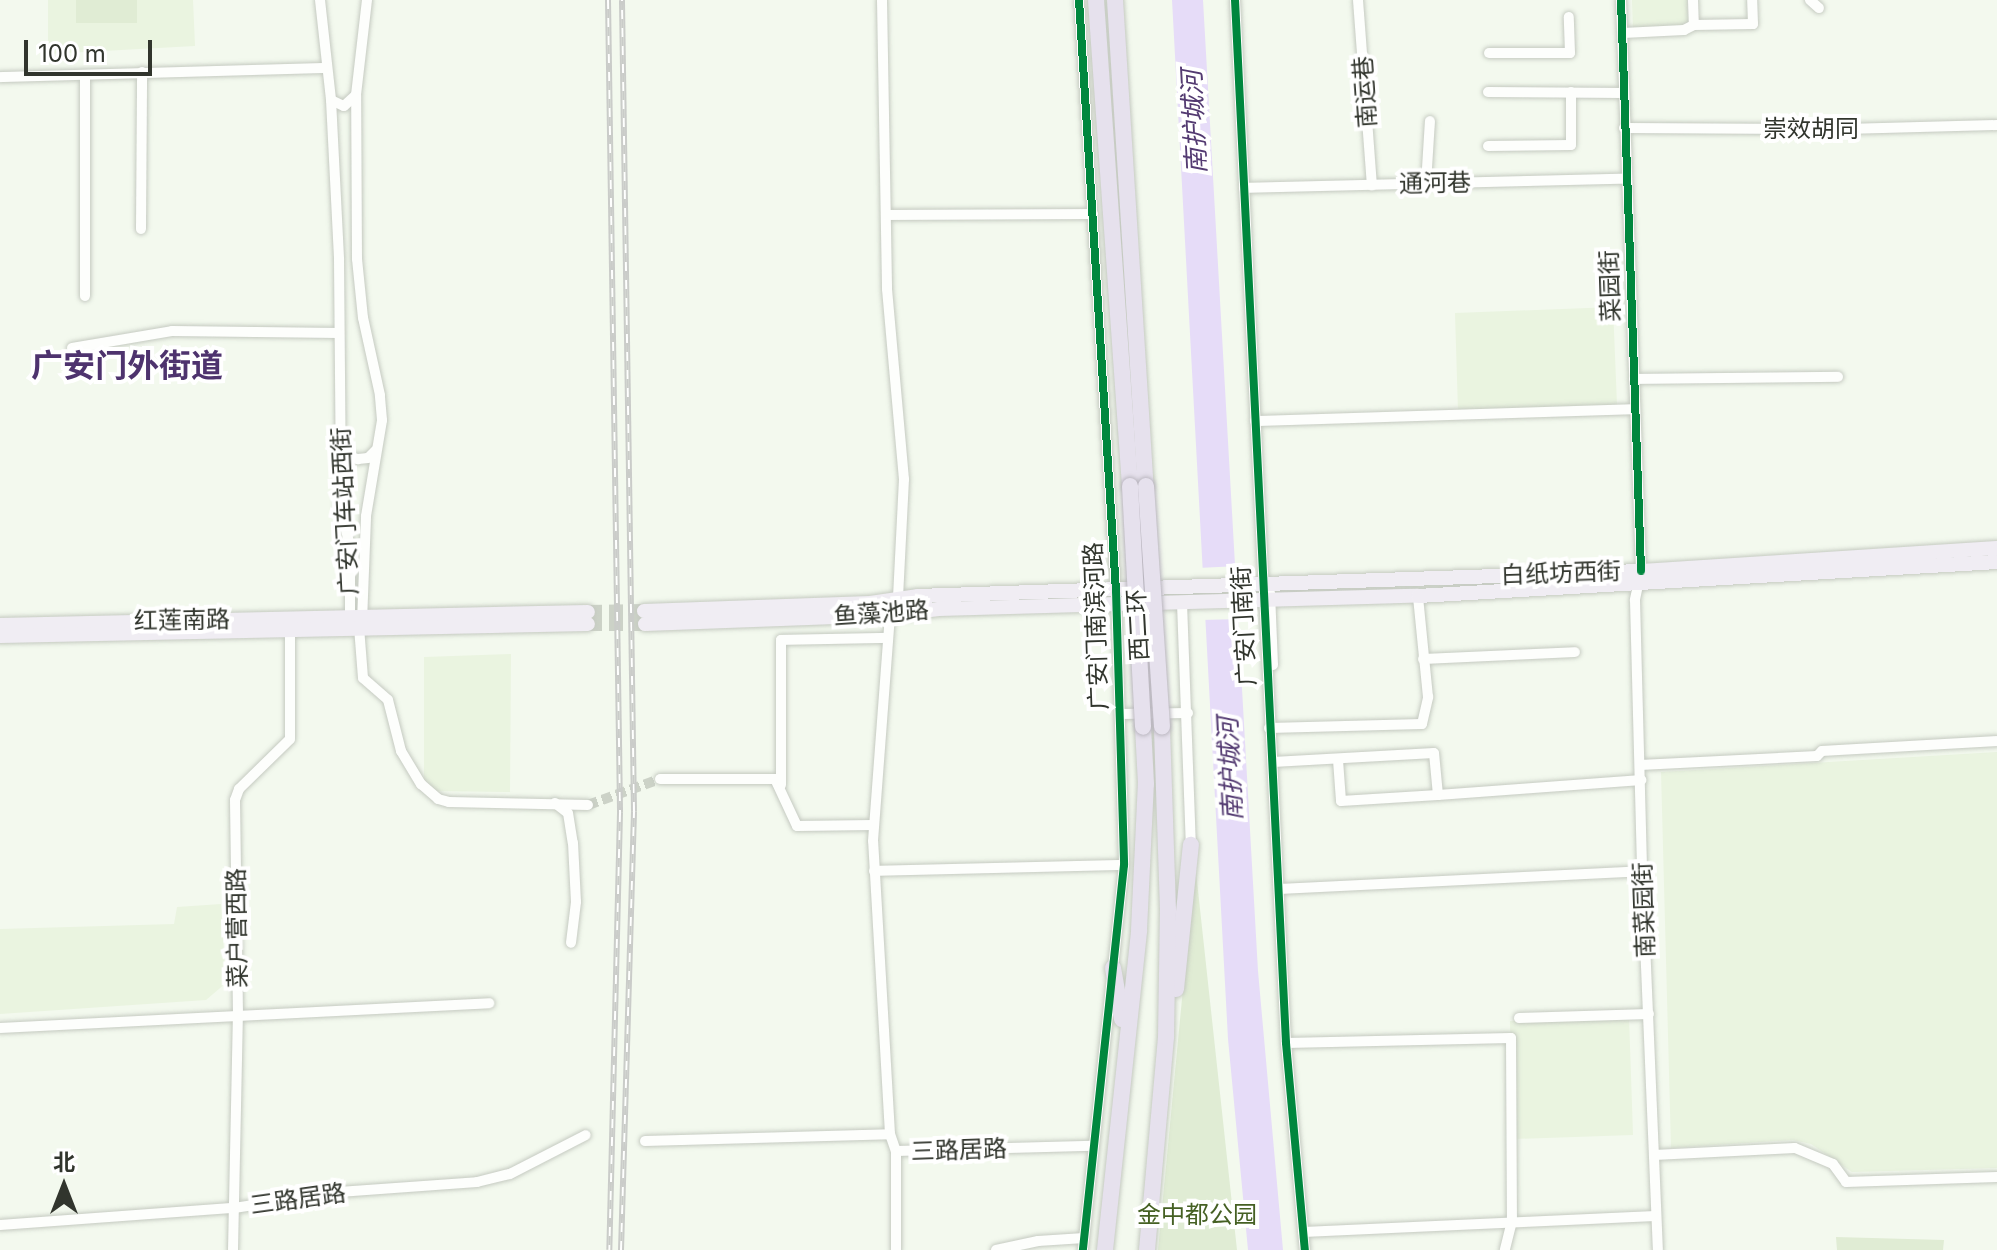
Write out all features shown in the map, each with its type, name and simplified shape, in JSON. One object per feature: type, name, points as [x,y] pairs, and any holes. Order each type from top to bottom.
[{"type":"highway","name":"西二环","points":[[1096,0],[1162,726],[1168,910],[1166,1037],[1147,1250]]},
{"type":"highway","name":"西二环","points":[[1105,1250],[1142,881],[1143,727],[1138,486],[1115,0]]},
{"type":"highway","points":[[1166,1037],[1183,939],[1191,845]]},
{"type":"highway","points":[[1113,968],[1126,1036]]},
{"type":"main road","name":"白纸坊西街","points":[[1261,594],[1418,596],[1997,548]]},
{"type":"main road","name":"白纸坊西街","points":[[1190,599],[1997,562]]},
{"type":"main road","name":"鱼藻池路","points":[[898,598],[1116,598],[890,615],[645,618],[870,603],[898,598]]},
{"type":"main road","points":[[1116,598],[1190,599]]},
{"type":"main road","points":[[358,620],[382,630],[588,618]]},
{"type":"main road","name":"红莲南路","points":[[0,625],[358,620]]},
{"type":"main road","name":"红莲南路","points":[[0,636],[290,629],[358,620]]},
{"type":"street","name":"广安门车站西街","points":[[320,0],[331,100],[339,260],[341,510],[350,545],[358,620]]},
{"type":"street","name":"广安门车站西街","points":[[358,620],[366,516],[382,420],[380,395],[363,318],[357,259],[356,95],[367,0]]},
{"type":"street","points":[[882,0],[887,289],[904,479],[898,598]]},
{"type":"street","name":"广安门南滨河路","points":[[1079,0],[1116,598],[1124,865],[1084,1244]]},
{"type":"street","name":"广安门南街","points":[[1235,0],[1247,188]]},
{"type":"street","name":"广安门南街","points":[[1241,0],[1258,421],[1261,594],[1276,762],[1289,1043],[1308,1250]]},
{"type":"street","name":"南运巷","points":[[1358,0],[1372,185]]},
{"type":"street","name":"菜园街","points":[[1621,0],[1639,578]]},
{"type":"street","points":[[1693,0],[1694,25]]},
{"type":"street","points":[[1623,33],[1684,30],[1694,25],[1753,24],[1752,0]]},
{"type":"street","points":[[1810,0],[1819,8]]},
{"type":"street","points":[[1489,53],[1570,53],[1569,17]]},
{"type":"street","points":[[0,77],[327,68]]},
{"type":"street","points":[[141,229],[142,72]]},
{"type":"street","points":[[85,75],[85,296]]},
{"type":"street","points":[[1488,92],[1624,93]]},
{"type":"street","points":[[1488,146],[1571,145],[1571,92]]},
{"type":"street","points":[[331,100],[344,106],[356,95]]},
{"type":"street","points":[[1426,184],[1430,121]]},
{"type":"street","name":"崇效胡同","points":[[1624,128],[1845,129],[1997,125]]},
{"type":"street","name":"通河巷","points":[[1247,188],[1625,179]]},
{"type":"street","points":[[886,215],[1093,214]]},
{"type":"street","points":[[339,260],[349,255],[357,259]]},
{"type":"street","points":[[72,348],[172,331],[339,333]]},
{"type":"street","points":[[1634,379],[1838,377]]},
{"type":"street","points":[[1258,421],[1635,409]]},
{"type":"street","points":[[339,453],[358,459],[368,458],[377,449]]},
{"type":"street","name":"南菜园街","points":[[1639,578],[1642,871],[1658,1250]]},
{"type":"street","points":[[1272,728],[1422,724],[1428,697],[1418,596]]},
{"type":"street","points":[[1190,599],[1188,713],[1191,845]]},
{"type":"street","points":[[890,615],[873,825],[890,1134]]},
{"type":"street","points":[[358,620],[363,678],[388,700],[401,751],[421,784],[438,799],[449,802],[588,805]]},
{"type":"street","name":"菜户营西路","points":[[233,1250],[238,1015],[235,800],[239,789],[290,739],[290,629]]},
{"type":"street","points":[[873,825],[797,826],[781,785],[781,640],[888,638]]},
{"type":"street","points":[[1423,659],[1575,652]]},
{"type":"street","points":[[1120,714],[1188,713]]},
{"type":"street","points":[[1640,765],[1817,756],[1822,751],[1997,741]]},
{"type":"street","points":[[1276,762],[1434,753],[1438,795]]},
{"type":"street","points":[[1338,760],[1341,801],[1641,780]]},
{"type":"street","points":[[660,779],[775,779],[781,785]]},
{"type":"street","points":[[554,802],[568,813],[573,843],[576,902],[571,943]]},
{"type":"street","points":[[874,871],[1124,865]]},
{"type":"street","points":[[1282,889],[1642,871]]},
{"type":"street","points":[[0,1028],[489,1003]]},
{"type":"street","points":[[1519,1018],[1649,1014]]},
{"type":"street","points":[[1289,1043],[1511,1038],[1512,1221],[1505,1250]]},
{"type":"street","name":"三路居路","points":[[645,1141],[890,1134],[896,1151],[1093,1146]]},
{"type":"street","name":"三路居路","points":[[0,1225],[234,1208],[339,1192],[491,1180],[586,1135]]},
{"type":"street","points":[[1654,1155],[1795,1148],[1833,1164],[1846,1182],[1997,1177]]},
{"type":"street","points":[[896,1151],[896,1250]]},
{"type":"street","points":[[1306,1232],[1656,1216]]},
{"type":"street","points":[[996,1250],[1038,1241],[1084,1244]]},
{"type":"shaded area","points":[[48,0],[193,0],[195,46],[48,54]]},
{"type":"shaded area","points":[[1632,0],[1687,0],[1688,27],[1633,29]]},
{"type":"shaded area","points":[[1613,307],[1617,405],[1458,411],[1455,313]]},
{"type":"shaded area","points":[[511,654],[510,792],[433,791],[424,778],[424,657]]},
{"type":"shaded area","points":[[1997,752],[1997,1168],[1852,1172],[1811,1144],[1793,1140],[1671,1148],[1661,772]]},
{"type":"shaded area","points":[[221,904],[226,983],[206,1000],[0,1014],[0,929],[174,924],[177,907]]},
{"type":"shaded area","points":[[1629,1017],[1633,1135],[1513,1139],[1510,1021]]},
{"type":"green space","points":[[76,0],[137,0],[137,23],[76,23]]},
{"type":"green space","name":"金中都公园","points":[[1195,863],[1237,1250],[1158,1250]]},
{"type":"green space","points":[[1836,1237],[1944,1240],[1943,1250],[1837,1250]]},
{"type":"water","name":"南护城河","points":[[1172,0],[1203,0],[1258,971],[1283,1250],[1248,1250],[1228,1039]]},
{"type":"pier","points":[[1239,566],[1242,619],[1200,620],[1198,568]]},
{"type":"tunnel","points":[[588,612],[644,611]]},
{"type":"tunnel","points":[[588,624],[645,624]]},
{"type":"tunnel","points":[[588,805],[660,779]]},
{"type":"railway","points":[[608,0],[620,813],[609,1250]]},
{"type":"railway","points":[[621,1250],[634,811],[622,0]]},
{"type":"cycle path","points":[[1079,0],[1116,591],[1124,865],[1083,1250]]},
{"type":"cycle path","points":[[1235,0],[1286,1043],[1305,1250]]},
{"type":"cycle path","points":[[1621,0],[1641,571]]},
{"type":"district","name":"广安门外街道","points":[[127,366]]}]
